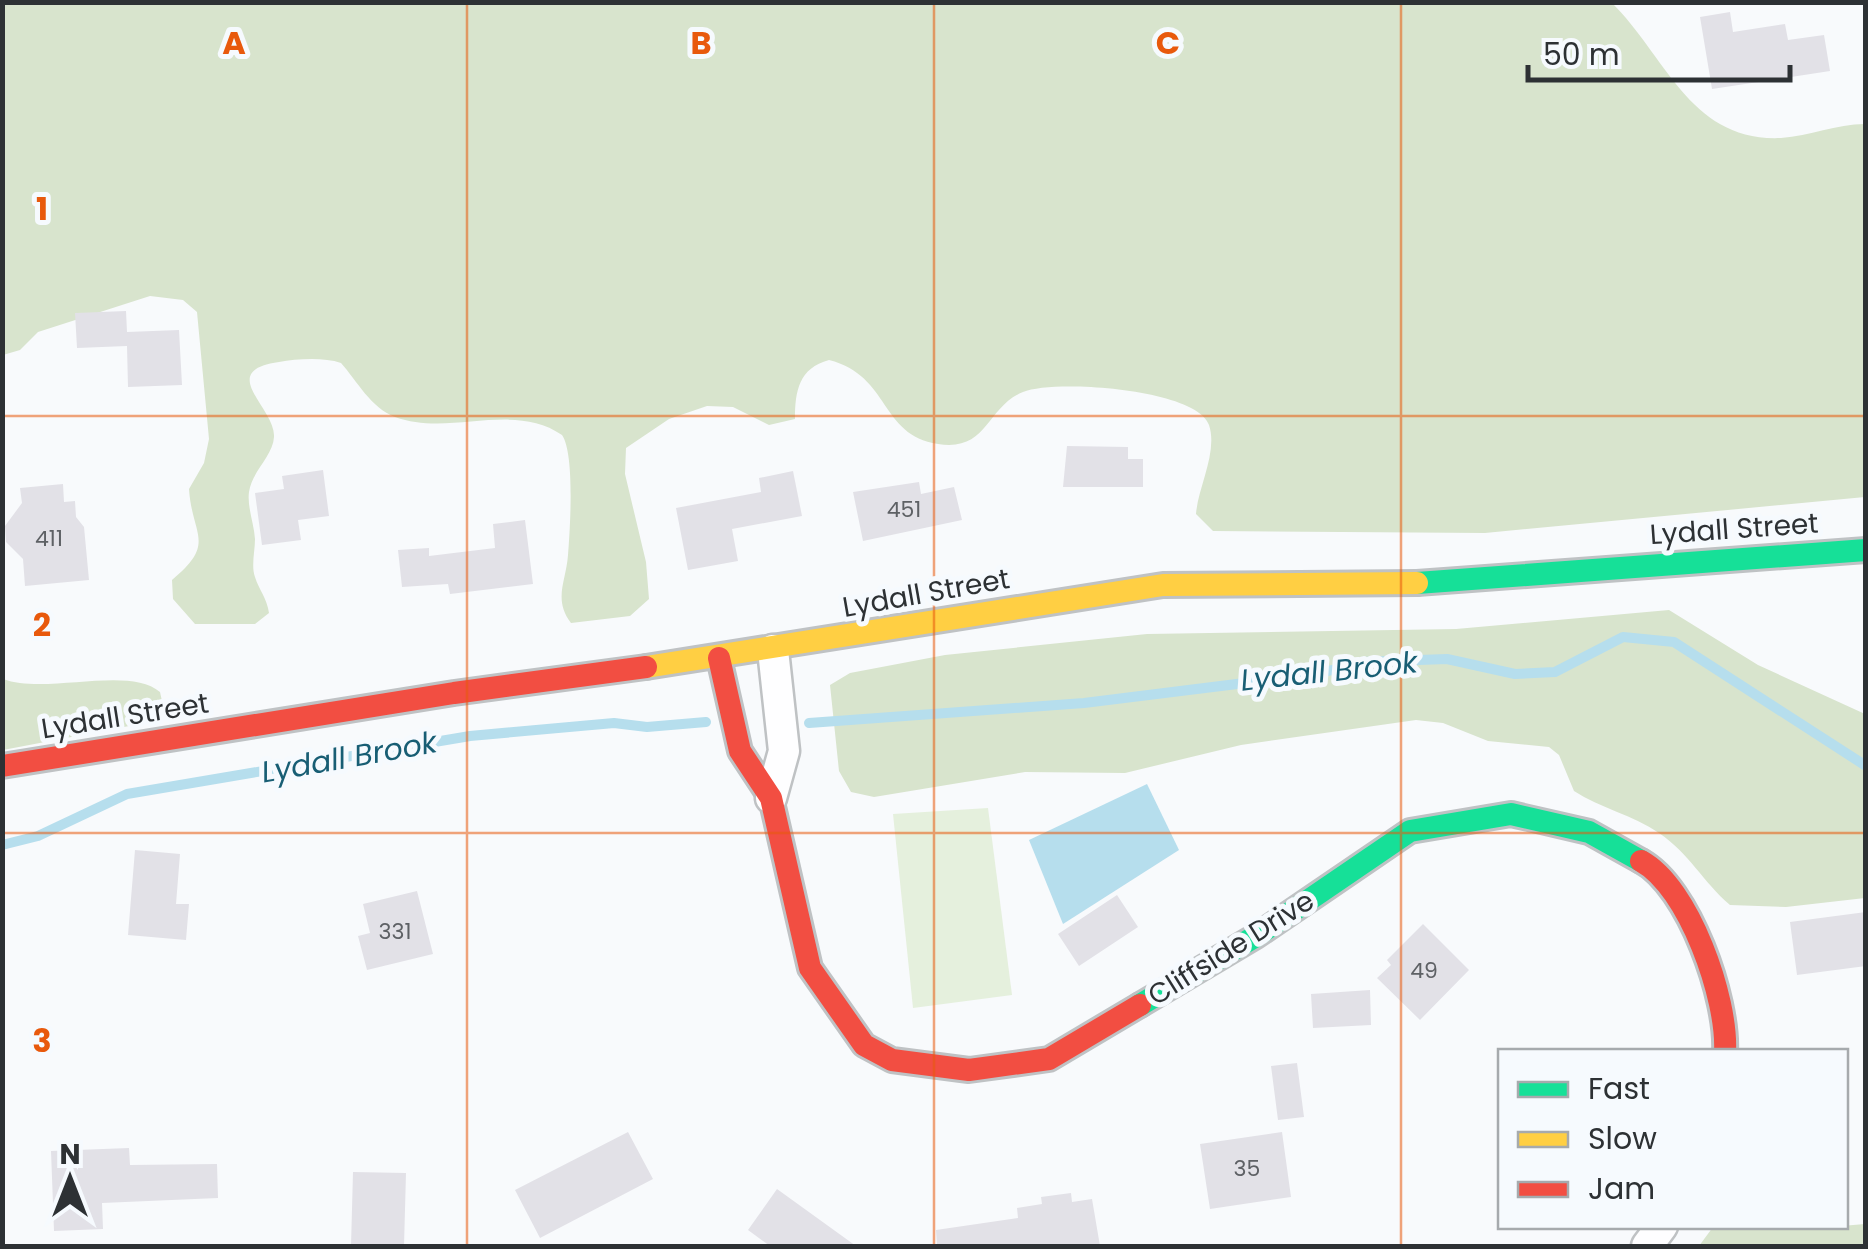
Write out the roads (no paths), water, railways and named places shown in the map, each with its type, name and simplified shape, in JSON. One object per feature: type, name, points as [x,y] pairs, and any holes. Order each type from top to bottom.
[{"type":"street","name":"Lydall Street","points":[[2,766],[454,693],[773,650],[1163,586],[1472,582],[1866,550]]},
{"type":"street","name":"Cliffside Drive","points":[[771,798],[784,751],[773,650]]},
{"type":"street","name":"Cliffside Drive","points":[[719,658],[740,751],[771,798],[810,968],[864,1046],[892,1060],[969,1070],[1049,1060],[1256,936],[1410,832],[1511,814],[1589,832],[1658,870],[1694,924],[1726,1031],[1726,1049]]},
{"type":"water","points":[[1147,784],[1179,850],[1063,924],[1029,840]]},
{"type":"waterway","name":"Lydall Brook","points":[[809,723],[1084,703],[1317,674],[1362,662],[1447,659],[1515,674],[1555,672],[1623,637],[1674,642],[1866,766]]},
{"type":"waterway","name":"Lydall Brook","points":[[2,845],[38,836],[127,794],[470,736],[614,723],[647,727],[706,722]]}]
